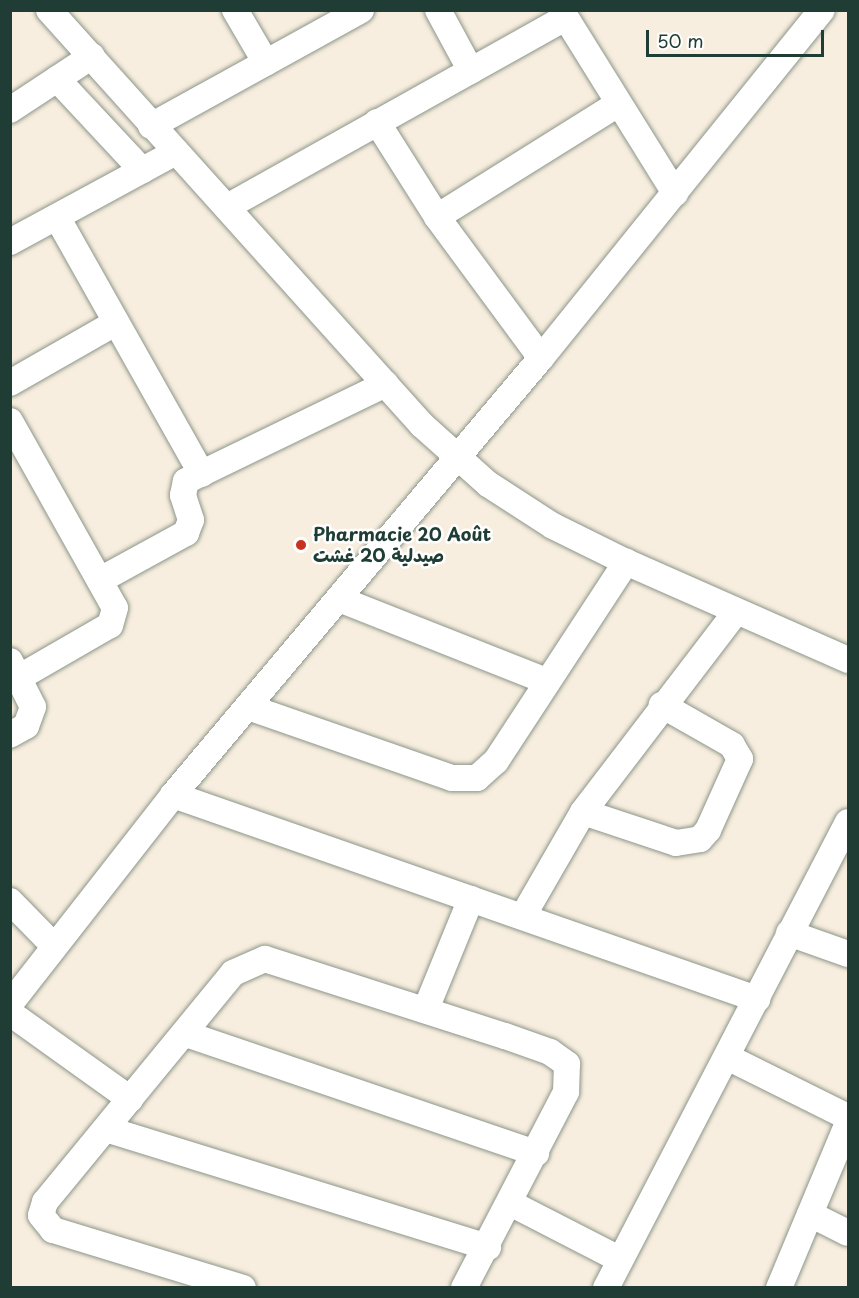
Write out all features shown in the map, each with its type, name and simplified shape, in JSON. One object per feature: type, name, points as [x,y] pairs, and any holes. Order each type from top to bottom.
[{"type":"street","points":[[49,10],[92,56],[151,126],[386,384],[456,457],[519,507],[626,562],[735,613],[849,660]]},
{"type":"street","points":[[235,10],[266,63]]},
{"type":"street","points":[[151,126],[361,10]]},
{"type":"street","points":[[438,10],[471,71]]},
{"type":"street","points":[[10,1004],[174,795],[541,358],[822,10]]},
{"type":"street","points":[[227,207],[471,71],[563,14],[675,193]]},
{"type":"street","points":[[10,110],[92,56]]},
{"type":"street","points":[[57,79],[142,170]]},
{"type":"street","points":[[437,217],[618,104]]},
{"type":"street","points":[[377,122],[437,217],[541,358]]},
{"type":"street","points":[[10,242],[176,152]]},
{"type":"street","points":[[57,216],[115,323],[202,474]]},
{"type":"street","points":[[10,383],[115,323]]},
{"type":"street","points":[[102,579],[186,533],[191,520],[183,485],[386,384]]},
{"type":"street","points":[[10,421],[102,579],[115,608],[110,625],[15,669],[33,717],[10,735]]},
{"type":"street","points":[[248,707],[467,781],[496,760],[626,562]]},
{"type":"street","points":[[339,599],[546,681]]},
{"type":"street","points":[[523,916],[583,812],[662,705],[735,613]]},
{"type":"street","points":[[583,812],[676,843],[700,839],[708,830],[740,759],[732,745],[662,705]]},
{"type":"street","points":[[174,795],[757,999]]},
{"type":"street","points":[[606,1287],[849,822]]},
{"type":"street","points":[[426,1009],[471,899]]},
{"type":"street","points":[[10,901],[54,946]]},
{"type":"street","points":[[789,933],[849,954]]},
{"type":"street","points":[[236,1286],[44,1225],[45,1203],[186,1034],[233,973],[266,959],[426,1009],[550,1052],[567,1064],[566,1092],[488,1247],[464,1287]]},
{"type":"street","points":[[10,1013],[130,1099]]},
{"type":"street","points":[[186,1034],[536,1154]]},
{"type":"street","points":[[727,1057],[849,1116]]},
{"type":"street","points":[[779,1287],[849,1123]]},
{"type":"street","points":[[106,1129],[488,1247]]},
{"type":"street","points":[[510,1203],[619,1259]]},
{"type":"street","points":[[810,1214],[849,1233]]},
{"type":"place","name":"Pharmacie 20 Août صيدلية 20 غشت","points":[[301,545]]}]
